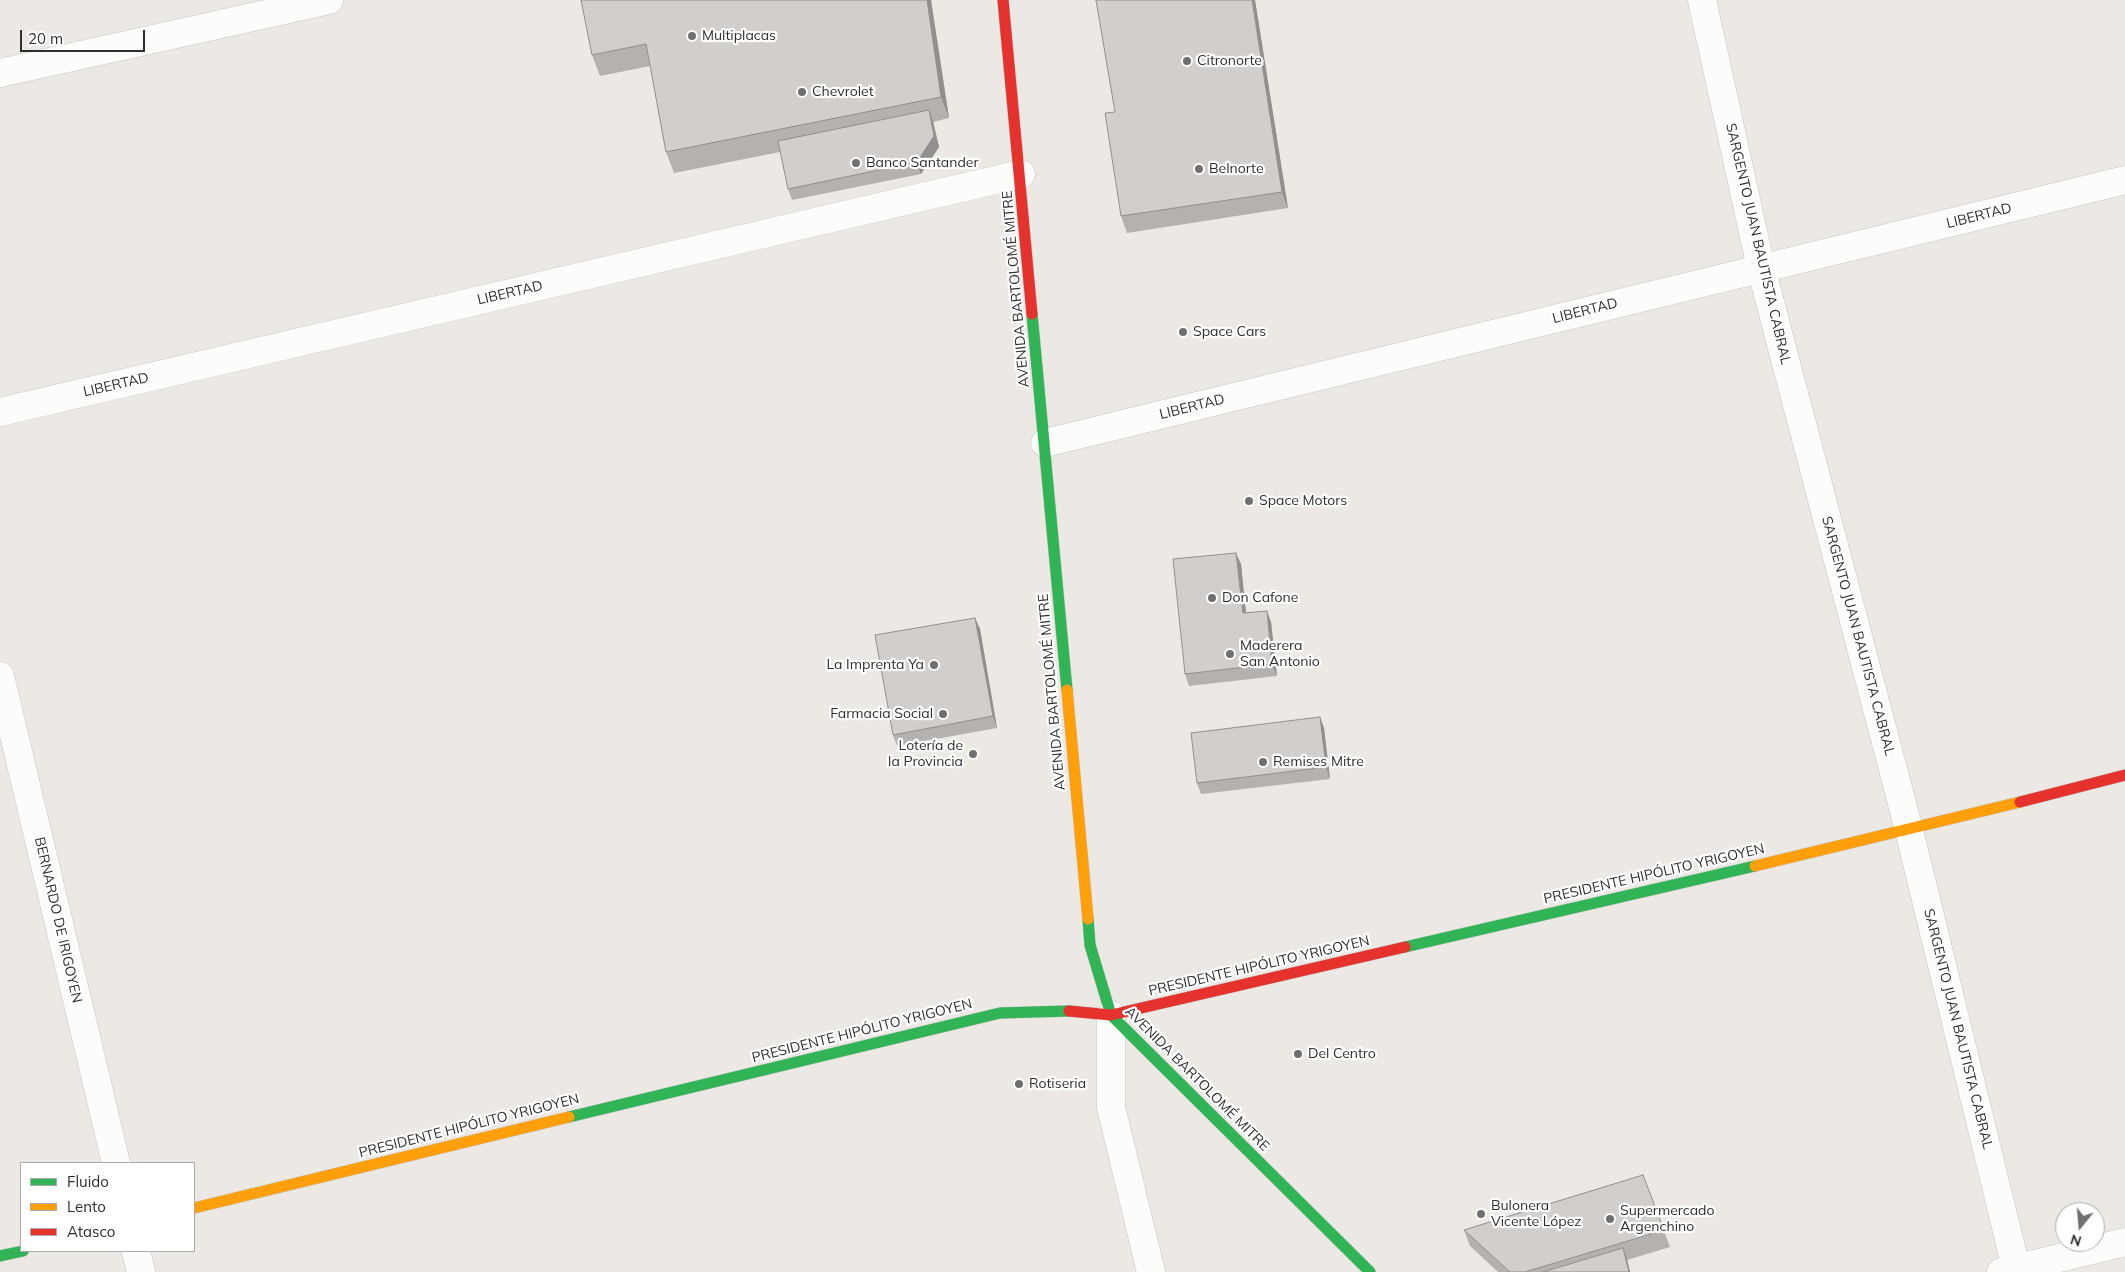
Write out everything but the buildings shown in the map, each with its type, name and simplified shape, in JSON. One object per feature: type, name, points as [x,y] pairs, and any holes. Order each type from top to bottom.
[{"type":"street","points":[[0,73],[329,0]]},
{"type":"street","name":"AVENIDA BARTOLOMÉ MITRE","points":[[1004,0],[1046,443],[1090,945],[1111,1015],[1370,1272]]},
{"type":"street","name":"SARGENTO JUAN BAUTISTA CABRAL","points":[[1702,0],[1761,268],[1910,830],[2012,1271]]},
{"type":"street","name":"LIBERTAD","points":[[0,412],[1021,174]]},
{"type":"street","name":"LIBERTAD","points":[[1046,443],[2125,180]]},
{"type":"street","name":"BERNARDO DE IRIGOYEN","points":[[0,676],[116,1162]]},
{"type":"street","name":"PRESIDENTE HIPÓLITO YRIGOYEN","points":[[195,1208],[1000,1013],[1054,1010],[1111,1015],[1910,830],[2125,775]]},
{"type":"street","points":[[1111,1015],[1111,1107],[1150,1272]]},
{"type":"street","points":[[2012,1271],[2125,1242]]},
{"type":"street","points":[[0,1256],[20,1252]]},
{"type":"street","points":[[136,1252],[142,1272]]},
{"type":"traffic: fast","points":[[1032,314],[1067,690]]},
{"type":"traffic: fast","points":[[1405,947],[1755,866]]},
{"type":"traffic: fast","points":[[1088,919],[1090,945],[1111,1015],[1370,1272]]},
{"type":"traffic: fast","points":[[569,1117],[1000,1013],[1069,1011]]},
{"type":"traffic: fast","points":[[0,1256],[20,1252]]},
{"type":"traffic: slow","points":[[1067,690],[1088,919]]},
{"type":"traffic: slow","points":[[1755,866],[2020,802]]},
{"type":"traffic: slow","points":[[195,1208],[569,1117]]},
{"type":"traffic: jam","points":[[1003,0],[1032,314]]},
{"type":"traffic: jam","points":[[2020,802],[2125,775]]},
{"type":"traffic: jam","points":[[1069,1011],[1111,1015],[1405,947]]},
{"type":"place","name":"Multiplacas","points":[[692,36]]},
{"type":"place","name":"Citronorte","points":[[1187,61]]},
{"type":"place","name":"Chevrolet","points":[[802,92]]},
{"type":"place","name":"Banco Santander","points":[[856,163]]},
{"type":"place","name":"Belnorte","points":[[1199,169]]},
{"type":"place","name":"Space Cars","points":[[1183,332]]},
{"type":"place","name":"Space Motors","points":[[1249,501]]},
{"type":"place","name":"Don Cafone","points":[[1212,598]]},
{"type":"place","name":"Maderera San Antonio","points":[[1230,654]]},
{"type":"place","name":"La Imprenta Ya","points":[[934,665]]},
{"type":"place","name":"Farmacia Social","points":[[943,714]]},
{"type":"place","name":"Lotería de la Provincia","points":[[973,754]]},
{"type":"place","name":"Remises Mitre","points":[[1263,762]]},
{"type":"place","name":"Del Centro","points":[[1298,1054]]},
{"type":"place","name":"Rotiseria","points":[[1019,1084]]},
{"type":"place","name":"Bulonera Vicente López","points":[[1481,1214]]},
{"type":"place","name":"Supermercado Argenchino","points":[[1610,1219]]}]
